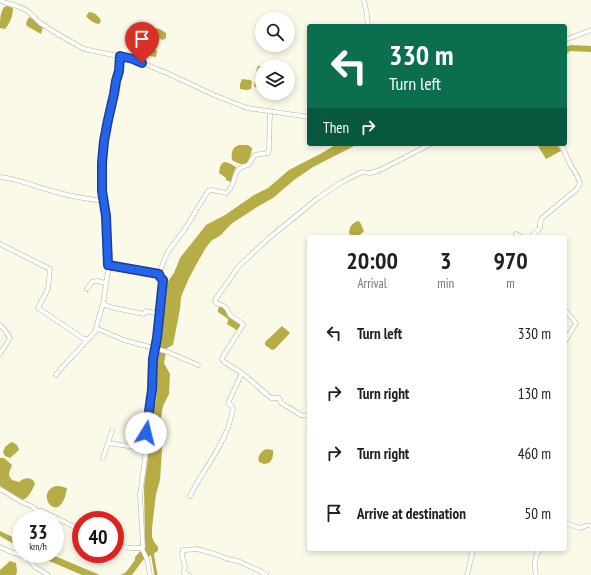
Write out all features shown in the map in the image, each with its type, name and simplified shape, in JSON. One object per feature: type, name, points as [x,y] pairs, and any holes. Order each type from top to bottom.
[{"type":"street","points":[[364,0],[368,24]]},
{"type":"street","points":[[0,2],[20,7],[28,11],[40,23],[84,49],[133,59],[247,108],[307,117]]},
{"type":"street","points":[[567,39],[591,30]]},
{"type":"street","points":[[56,375],[95,331],[103,304],[108,265],[106,216],[102,191],[102,163],[104,141],[119,71],[120,56]]},
{"type":"street","points":[[159,274],[169,250],[208,191],[212,190],[226,193],[232,186],[238,170],[248,165],[255,155],[268,153],[270,111]]},
{"type":"street","points":[[307,416],[300,415],[284,406],[279,398],[271,398],[242,373],[224,362],[222,359],[243,324],[230,315],[224,306],[216,303],[215,300],[239,266],[268,239],[318,198],[342,182],[362,172],[370,173],[378,171],[427,146]]},
{"type":"street","points":[[533,235],[540,228],[542,218],[576,189],[580,183],[562,146]]},
{"type":"street","points":[[0,177],[10,178],[52,191],[104,201]]},
{"type":"street","points":[[0,244],[50,269],[48,289],[38,308],[84,339],[88,340]]},
{"type":"street","points":[[108,265],[159,274],[163,280],[150,412],[146,433],[141,444],[141,448]]},
{"type":"street","points":[[87,289],[92,282],[106,283]]},
{"type":"street","points":[[103,304],[110,307],[144,314],[146,311],[159,314]]},
{"type":"street","points":[[567,312],[576,323],[567,338]]},
{"type":"street","points":[[0,325],[10,338],[0,354]]},
{"type":"street","points":[[95,331],[98,329],[124,340],[168,352],[198,365]]},
{"type":"street","points":[[190,496],[194,486],[217,451],[227,430],[233,409],[229,404],[229,401],[242,373]]},
{"type":"street","points":[[103,458],[112,431]]},
{"type":"street","points":[[108,443],[141,448],[146,451],[140,495],[142,548],[147,559],[150,575]]},
{"type":"street","points":[[0,490],[20,502],[33,507],[37,511],[42,511],[72,526]]},
{"type":"street","points":[[567,525],[580,528],[588,525],[591,526]]},
{"type":"street","points":[[124,546],[142,548]]},
{"type":"street","points":[[0,547],[27,557],[34,567],[48,575]]},
{"type":"street","points":[[189,575],[182,574],[185,566],[182,552],[185,550],[197,549],[238,561],[266,575]]},
{"type":"street","points":[[467,575],[472,551]]},
{"type":"street","points":[[536,575],[534,567],[536,556],[539,551]]},
{"type":"shaded area","points":[[7,6],[13,8],[12,16],[5,29],[0,28],[2,12],[4,7]]},
{"type":"shaded area","points":[[89,12],[98,16],[101,21],[100,23],[95,23],[86,16]]},
{"type":"shaded area","points":[[29,17],[43,27],[41,34],[27,26],[26,23]]},
{"type":"shaded area","points":[[152,29],[160,29],[166,33],[166,38],[163,40],[151,34]]},
{"type":"shaded area","points":[[571,45],[591,46],[591,52],[570,51],[567,53],[567,46]]},
{"type":"shaded area","points":[[144,47],[150,47],[156,50],[156,57],[142,54],[142,49]]},
{"type":"shaded area","points":[[242,79],[251,80],[251,89],[240,89]]},
{"type":"shaded area","points":[[239,145],[248,145],[252,148],[247,164],[239,164],[232,160],[232,151]]},
{"type":"shaded area","points":[[334,146],[354,146],[313,167],[294,180],[273,198],[231,224],[221,235],[211,241],[189,278],[181,297],[173,345],[167,348],[164,363],[170,374],[169,394],[163,406],[161,418],[162,449],[160,480],[156,494],[152,528],[152,537],[158,547],[158,551],[143,560],[132,575],[121,575],[126,572],[135,560],[135,557],[145,546],[144,486],[148,458],[146,445],[152,411],[156,402],[156,365],[163,327],[160,319],[162,299],[166,284],[174,273],[180,258],[206,225],[268,188],[289,170]]},
{"type":"shaded area","points":[[538,146],[558,146],[561,151],[546,159]]},
{"type":"shaded area","points":[[225,162],[236,167],[231,182],[226,180],[226,178],[219,173],[221,165]]},
{"type":"shaded area","points":[[356,222],[360,222],[364,231],[360,235],[351,235],[349,233],[351,226]]},
{"type":"shaded area","points":[[220,306],[241,324],[238,331],[227,324],[228,319],[218,312]]},
{"type":"shaded area","points":[[282,326],[290,333],[275,349],[272,350],[265,345],[265,342]]},
{"type":"shaded area","points":[[11,442],[16,444],[19,450],[10,458],[5,456],[3,452],[5,447]]},
{"type":"shaded area","points":[[266,449],[273,450],[273,455],[269,463],[264,464],[259,462],[259,456]]},
{"type":"shaded area","points":[[0,458],[4,458],[12,465],[9,476],[12,480],[19,482],[29,478],[33,480],[35,484],[27,498],[22,500],[0,486]]},
{"type":"shaded area","points":[[59,486],[67,488],[64,500],[60,506],[51,506],[48,502],[48,492],[53,487]]},
{"type":"shaded area","points":[[0,531],[12,537],[12,543],[0,536]]},
{"type":"shaded area","points":[[64,560],[100,575],[82,575],[54,563],[64,563]]},
{"type":"shaded area","points":[[10,561],[12,563],[16,563],[16,575],[0,575],[0,570]]},
{"type":"waterway","points":[[152,552],[156,575]]},
{"type":"route","points":[[142,63],[120,56],[118,67],[119,71],[104,141],[102,191],[106,216],[108,265],[159,274],[163,280],[157,338],[154,348],[150,412],[146,433]]}]
